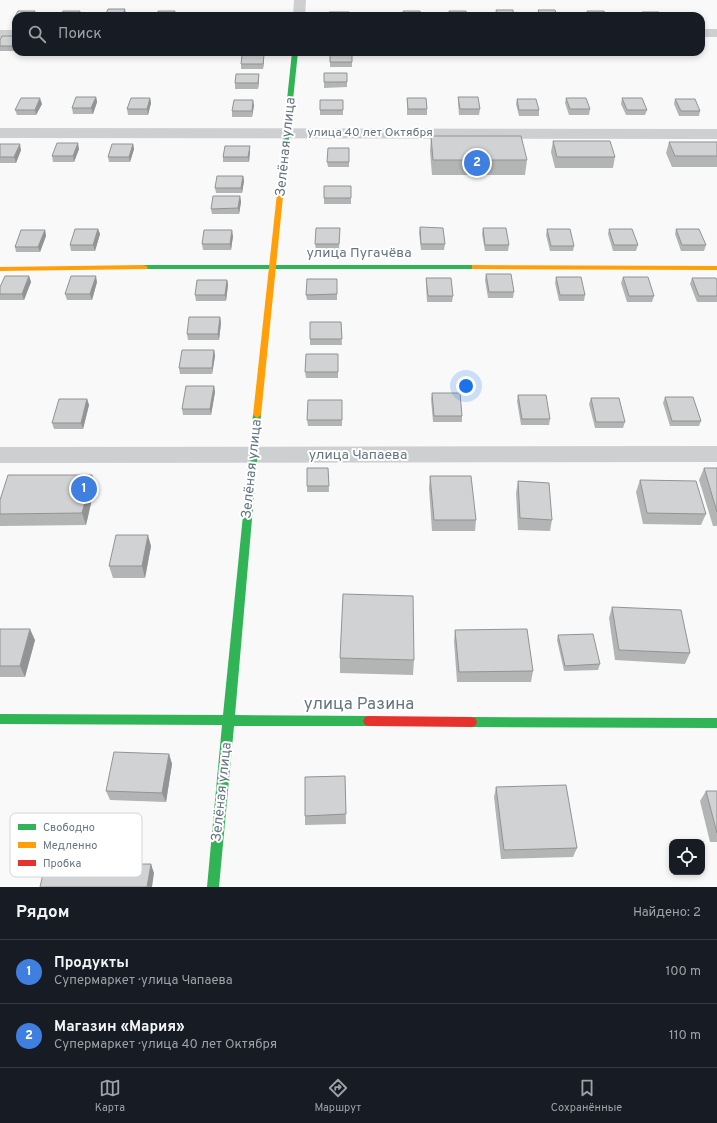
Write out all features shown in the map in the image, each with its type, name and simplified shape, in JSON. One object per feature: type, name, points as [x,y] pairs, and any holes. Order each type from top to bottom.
[{"type":"street","points":[[299,12],[300,0]]},
{"type":"street","points":[[705,33],[717,33]]},
{"type":"street","points":[[0,34],[12,34]]},
{"type":"street","name":"Зелёная улица","points":[[213,887],[253,455],[274,266],[295,56]]},
{"type":"street","name":"улица 40 лет Октября","points":[[0,133],[287,132],[717,134]]},
{"type":"street","name":"улица Пугачёва","points":[[0,269],[274,266],[717,268]]},
{"type":"street","name":"улица Чапаева","points":[[0,455],[717,454]]},
{"type":"street","name":"улица Разина","points":[[0,719],[717,723]]},
{"type":"building","points":[[108,9],[125,9],[124,12],[107,12]]},
{"type":"building","points":[[496,10],[513,10],[513,12],[496,12]]},
{"type":"building","points":[[538,10],[555,10],[556,12],[539,12]]},
{"type":"building","points":[[18,11],[35,11],[34,12]]},
{"type":"building","points":[[63,11],[80,11],[80,12]]},
{"type":"building","points":[[158,11],[175,11],[175,12]]},
{"type":"building","points":[[403,11],[420,12],[403,12]]},
{"type":"building","points":[[449,11],[466,12],[449,12]]},
{"type":"building","points":[[587,11],[604,12],[587,12]]},
{"type":"building","points":[[2,36],[12,36],[12,46],[0,46]]},
{"type":"building","points":[[242,56],[264,56],[263,64],[241,64]]},
{"type":"building","points":[[330,56],[352,56],[352,62],[330,62]]},
{"type":"building","points":[[324,73],[347,73],[347,82],[324,82]]},
{"type":"building","points":[[236,74],[259,74],[258,83],[235,83]]},
{"type":"building","points":[[76,97],[96,97],[91,108],[72,108]]},
{"type":"building","points":[[458,97],[478,97],[480,109],[460,109]]},
{"type":"building","points":[[21,98],[40,98],[35,110],[15,110]]},
{"type":"building","points":[[131,98],[150,98],[147,109],[127,109]]},
{"type":"building","points":[[407,98],[426,98],[427,109],[408,109]]},
{"type":"building","points":[[566,98],[586,98],[590,109],[570,109]]},
{"type":"building","points":[[622,98],[642,98],[647,110],[627,110]]},
{"type":"building","points":[[517,99],[536,99],[539,110],[519,110]]},
{"type":"building","points":[[675,99],[695,99],[700,111],[681,111]]},
{"type":"building","points":[[234,100],[253,100],[252,111],[232,111]]},
{"type":"building","points":[[320,100],[343,100],[343,110],[320,110]]},
{"type":"building","points":[[431,136],[521,136],[527,160],[433,160]]},
{"type":"building","points":[[553,141],[610,141],[615,157],[557,157]]},
{"type":"building","points":[[669,142],[717,142],[717,156],[675,156]]},
{"type":"building","points":[[57,143],[78,143],[73,156],[52,156]]},
{"type":"building","points":[[0,144],[20,144],[14,157],[0,157]]},
{"type":"building","points":[[112,144],[133,144],[129,157],[108,157]]},
{"type":"building","points":[[225,146],[250,146],[248,157],[223,157]]},
{"type":"building","points":[[328,148],[349,148],[349,162],[327,162]]},
{"type":"building","points":[[217,176],[243,176],[241,188],[215,188]]},
{"type":"building","points":[[324,186],[351,186],[351,198],[324,198]]},
{"type":"building","points":[[213,196],[240,196],[238,208],[211,209]]},
{"type":"building","points":[[420,227],[443,228],[445,244],[421,244]]},
{"type":"building","points":[[316,228],[340,228],[339,244],[315,244]]},
{"type":"building","points":[[483,228],[506,228],[509,245],[485,245]]},
{"type":"building","points":[[75,229],[98,229],[93,245],[70,245]]},
{"type":"building","points":[[547,229],[570,229],[574,246],[551,246]]},
{"type":"building","points":[[609,229],[632,229],[638,245],[614,245]]},
{"type":"building","points":[[676,229],[699,229],[706,245],[682,245]]},
{"type":"building","points":[[21,230],[45,230],[38,247],[15,247]]},
{"type":"building","points":[[204,230],[232,230],[230,244],[202,244]]},
{"type":"building","points":[[486,274],[511,274],[514,292],[489,292]]},
{"type":"building","points":[[5,276],[29,276],[22,294],[0,294],[0,287]]},
{"type":"building","points":[[71,276],[96,276],[90,294],[65,294]]},
{"type":"building","points":[[556,277],[581,277],[585,295],[560,295]]},
{"type":"building","points":[[623,277],[648,277],[654,296],[629,296]]},
{"type":"building","points":[[426,278],[451,278],[453,296],[428,296]]},
{"type":"building","points":[[692,278],[716,278],[717,296],[699,296]]},
{"type":"building","points":[[307,279],[337,279],[337,294],[306,295]]},
{"type":"building","points":[[197,280],[227,280],[225,295],[195,295]]},
{"type":"building","points":[[189,317],[220,317],[218,334],[187,334]]},
{"type":"building","points":[[310,322],[341,322],[342,339],[310,339]]},
{"type":"building","points":[[182,350],[214,350],[212,368],[179,368]]},
{"type":"building","points":[[306,354],[338,354],[338,372],[305,372]]},
{"type":"building","points":[[186,386],[214,386],[210,409],[182,409]]},
{"type":"building","points":[[432,393],[460,393],[462,416],[434,416]]},
{"type":"building","points":[[518,395],[546,395],[550,419],[522,419]]},
{"type":"building","points":[[665,397],[693,397],[701,421],[672,421]]},
{"type":"building","points":[[591,398],[619,398],[625,422],[596,422]]},
{"type":"building","points":[[59,399],[87,399],[81,423],[52,423]]},
{"type":"building","points":[[308,400],[342,400],[342,420],[307,420]]},
{"type":"building","points":[[307,468],[328,468],[329,486],[307,486]]},
{"type":"building","points":[[704,468],[717,468],[717,512]]},
{"type":"building","points":[[8,475],[92,475],[82,513],[0,514],[0,500]]},
{"type":"building","points":[[430,476],[471,476],[476,520],[434,520]]},
{"type":"building","points":[[640,480],[696,481],[706,514],[647,513]]},
{"type":"building","points":[[518,481],[549,483],[552,520],[520,518]]},
{"type":"building","points":[[116,535],[148,535],[142,566],[109,566]]},
{"type":"building","points":[[343,594],[413,596],[414,660],[340,658]]},
{"type":"building","points":[[612,607],[681,610],[690,653],[619,650]]},
{"type":"building","points":[[0,629],[30,629],[20,666],[0,666]]},
{"type":"building","points":[[527,629],[533,671],[459,672],[455,630]]},
{"type":"building","points":[[593,634],[600,664],[565,666],[558,635]]},
{"type":"building","points":[[114,752],[169,754],[162,793],[106,791]]},
{"type":"building","points":[[345,776],[346,814],[305,816],[305,777]]},
{"type":"building","points":[[566,785],[577,848],[504,850],[496,787]]},
{"type":"building","points":[[706,791],[717,791],[717,833]]},
{"type":"building","points":[[142,864],[151,864],[147,887],[40,887],[42,877],[142,877]]},
{"type":"traffic: fast","points":[[285,147],[295,56]]},
{"type":"traffic: fast","points":[[144,267],[475,267]]},
{"type":"traffic: fast","points":[[213,887],[257,415]]},
{"type":"traffic: fast","points":[[0,719],[369,721]]},
{"type":"traffic: fast","points":[[471,722],[717,723]]},
{"type":"traffic: slow","points":[[257,415],[285,147]]},
{"type":"traffic: slow","points":[[0,269],[144,267]]},
{"type":"traffic: slow","points":[[475,267],[717,268]]},
{"type":"traffic: jam","points":[[369,721],[471,722]]},
{"type":"place","name":"Магазин «Мария»","points":[[477,163]]},
{"type":"place","name":"Продукты","points":[[84,489]]}]
